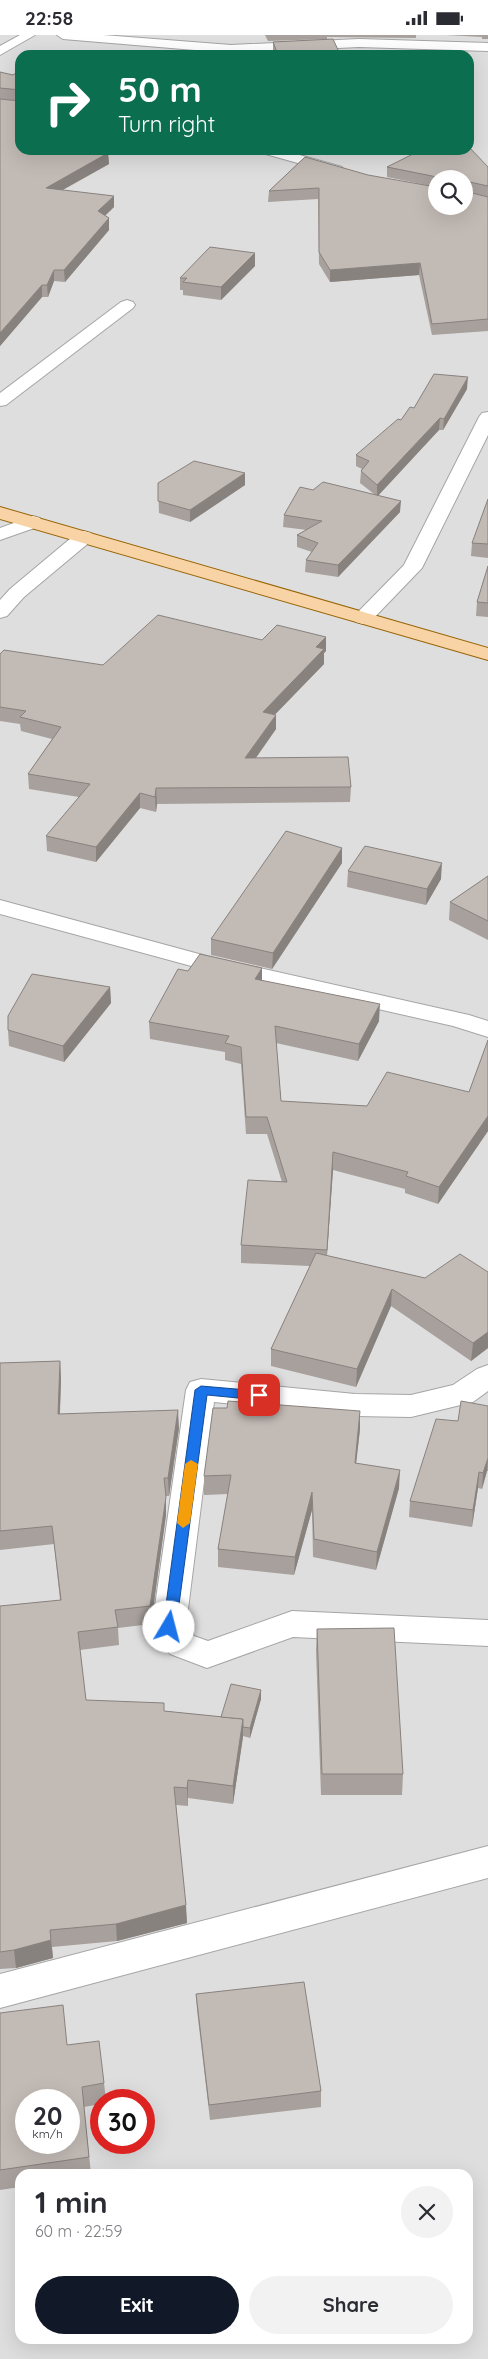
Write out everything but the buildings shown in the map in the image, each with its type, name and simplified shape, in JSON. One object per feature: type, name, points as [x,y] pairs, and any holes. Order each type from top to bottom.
[{"type":"main road","points":[[0,513],[488,654]]},
{"type":"street","points":[[0,51],[29,35]]},
{"type":"street","points":[[63,35],[179,46],[244,48],[359,43],[488,47]]},
{"type":"street","points":[[244,48],[251,35]]},
{"type":"street","points":[[284,155],[347,173]]},
{"type":"street","points":[[0,401],[127,305]]},
{"type":"street","points":[[363,618],[412,568],[488,417]]},
{"type":"street","points":[[0,534],[33,522]]},
{"type":"street","points":[[0,612],[8,591],[84,537]]},
{"type":"street","points":[[0,907],[206,963],[460,1020],[488,1029]]},
{"type":"street","points":[[488,1376],[462,1394],[411,1406],[355,1405],[201,1390],[169,1627],[182,1645],[206,1655],[292,1623],[488,1633]]},
{"type":"street","points":[[0,1991],[488,1862]]},
{"type":"shaded area","points":[[0,35],[488,35],[488,2359],[0,2359]]},
{"type":"slow traffic","points":[[183,1523],[191,1464]]},
{"type":"route","points":[[169,1627],[201,1390],[259,1395]]}]
